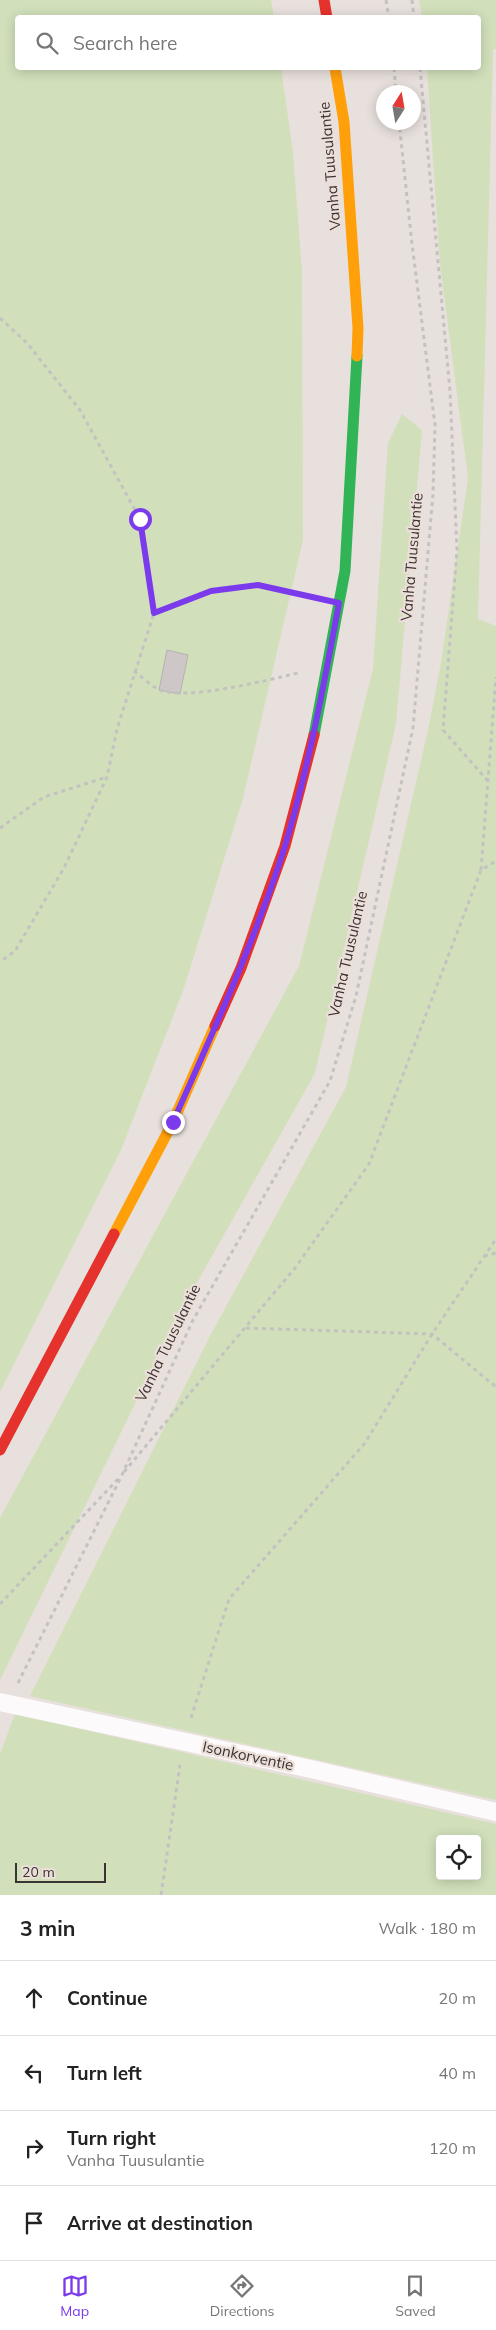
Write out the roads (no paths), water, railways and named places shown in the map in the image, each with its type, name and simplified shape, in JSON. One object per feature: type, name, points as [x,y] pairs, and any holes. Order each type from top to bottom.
[{"type":"main road","points":[[324,0],[326,15]]},
{"type":"main road","name":"Vanha Tuusulantie","points":[[0,1450],[173,1122],[241,968],[285,846],[319,714],[345,570],[354,446],[358,328],[344,122],[335,70]]},
{"type":"lane","name":"Isonkorventie","points":[[4,1704],[311,1769],[496,1812]]}]
